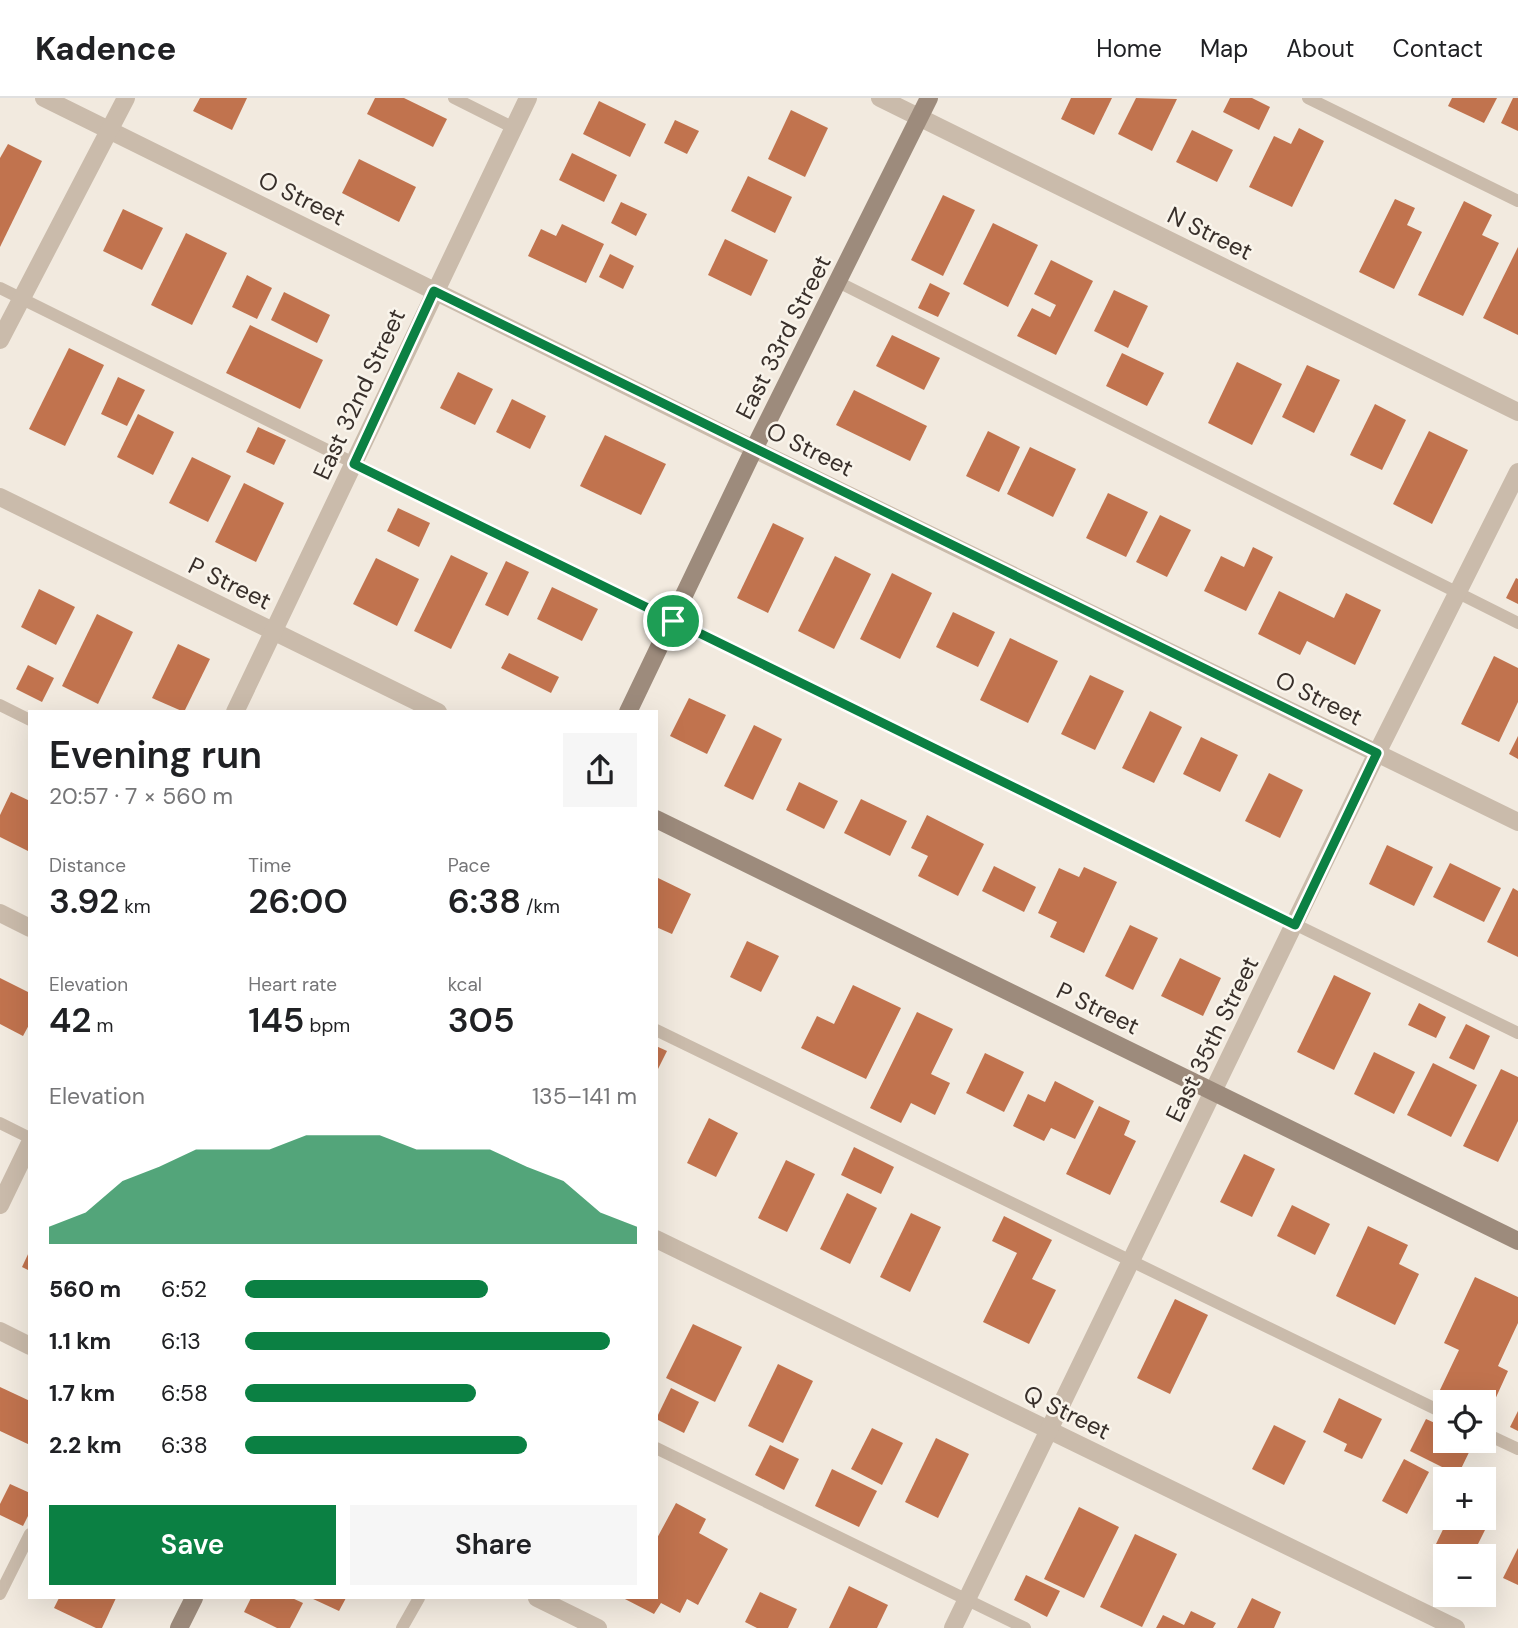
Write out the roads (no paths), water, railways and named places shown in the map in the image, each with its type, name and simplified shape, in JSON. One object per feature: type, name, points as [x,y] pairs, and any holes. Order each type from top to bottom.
[{"type":"street","name":"O Street","points":[[44,98],[1518,822]]},
{"type":"street","points":[[0,340],[126,98]]},
{"type":"street","name":"East 32nd Street","points":[[236,710],[528,98]]},
{"type":"street","name":"N Street","points":[[880,98],[1518,412]]},
{"type":"street","name":"East 33rd Street","points":[[629,710],[754,449],[929,98]]},
{"type":"street","name":"East 35th Street","points":[[953,1628],[1377,753],[1518,472]]},
{"type":"street","name":"P Street","points":[[0,498],[434,710]]},
{"type":"street","name":"P Street","points":[[658,820],[1518,1241]]},
{"type":"street","points":[[0,913],[28,927]]},
{"type":"street","points":[[0,1205],[28,1145]]},
{"type":"street","name":"Q Street","points":[[658,1240],[1456,1628]]},
{"type":"street","points":[[0,1331],[28,1345]]},
{"type":"street","points":[[179,1628],[194,1599]]},
{"type":"street","points":[[539,1599],[598,1628]]},
{"type":"lane","points":[[454,98],[514,128]]},
{"type":"lane","points":[[1308,98],[1518,201]]},
{"type":"lane","points":[[838,282],[1518,623]]},
{"type":"lane","points":[[0,288],[1518,1034]]},
{"type":"lane","points":[[0,705],[28,719]]},
{"type":"lane","points":[[658,1031],[1433,1408]]},
{"type":"lane","points":[[0,1123],[28,1140]]},
{"type":"lane","points":[[1496,1439],[1518,1450]]},
{"type":"lane","points":[[658,1449],[1025,1628]]},
{"type":"lane","points":[[0,1594],[28,1538]]},
{"type":"lane","points":[[402,1628],[418,1599]]}]
